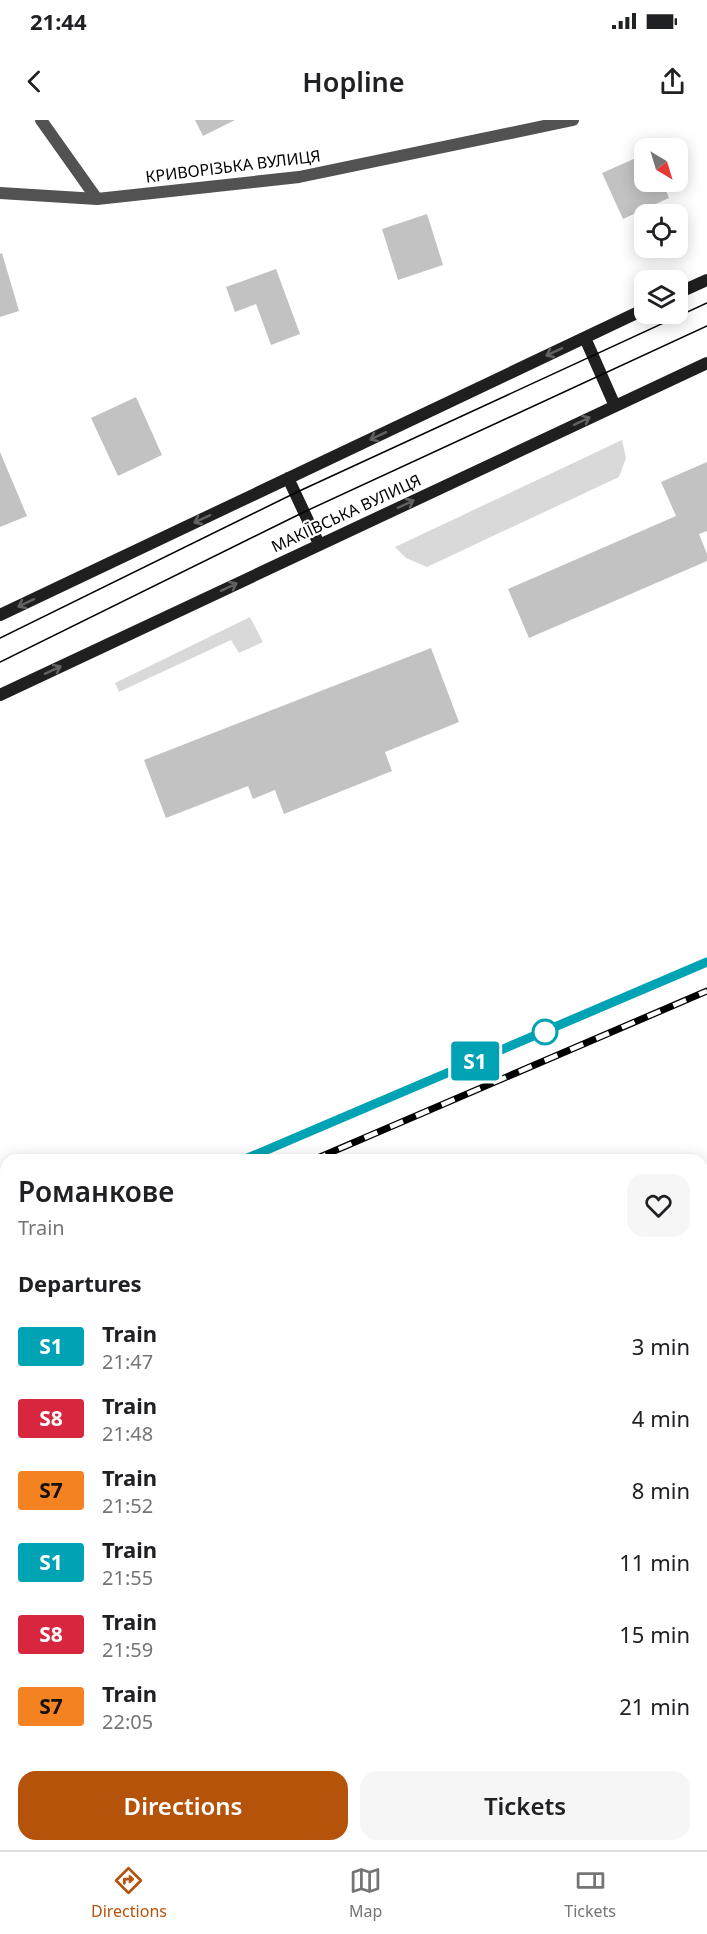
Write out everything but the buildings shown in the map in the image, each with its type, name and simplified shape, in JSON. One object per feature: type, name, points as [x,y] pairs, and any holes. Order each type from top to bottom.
[{"type":"main road","points":[[688,289],[707,280]]},
{"type":"main road","points":[[0,615],[634,314]]},
{"type":"main road","points":[[585,338],[615,406]]},
{"type":"main road","name":"МАКІЇВСЬКА ВУЛИЦЯ","points":[[0,695],[707,363]]},
{"type":"main road","points":[[288,478],[319,544]]},
{"type":"street","points":[[41,120],[97,199]]},
{"type":"street","name":"КРИВОРІЗЬКА ВУЛИЦЯ","points":[[0,193],[97,199],[300,177],[573,120]]},
{"type":"shaded area","points":[[622,440],[626,458],[619,477],[427,567],[406,558],[395,547]]},
{"type":"shaded area","points":[[250,617],[263,642],[239,653],[231,640],[119,692],[115,683]]},
{"type":"tram line","points":[[0,638],[295,493],[707,303]]},
{"type":"tram line","points":[[0,662],[304,512],[707,326]]},
{"type":"railway","points":[[257,1154],[707,962]]},
{"type":"railway","points":[[327,1154],[707,991]]},
{"type":"train","name":"S1","points":[[257,1154],[707,962]]}]
